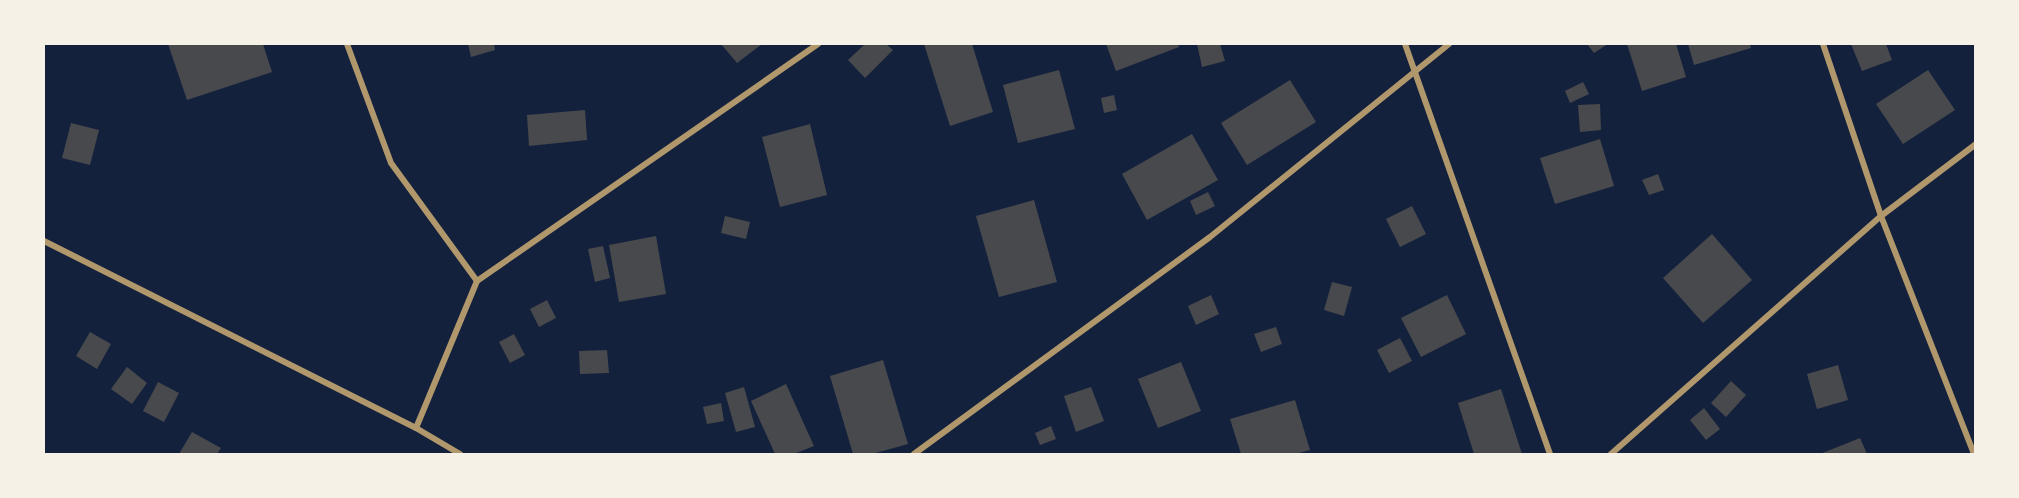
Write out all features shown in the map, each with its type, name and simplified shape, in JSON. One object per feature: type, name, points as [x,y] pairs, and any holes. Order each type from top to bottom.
[{"type":"street","points":[[347,44],[391,163],[477,281]]},
{"type":"street","points":[[416,428],[477,281],[818,44]]},
{"type":"street","points":[[1405,44],[1550,454]]},
{"type":"street","points":[[914,454],[1210,237],[1449,44]]},
{"type":"street","points":[[1823,44],[1881,216],[1974,454]]},
{"type":"street","points":[[1611,454],[1881,216],[1976,144]]},
{"type":"street","points":[[44,241],[416,428],[460,454]]},
{"type":"building","points":[[168,44],[263,44],[272,72],[187,100]]},
{"type":"building","points":[[468,44],[494,44],[495,50],[471,57]]},
{"type":"building","points":[[721,44],[762,44],[737,63]]},
{"type":"building","points":[[865,44],[886,44],[893,50],[865,78],[848,60]]},
{"type":"building","points":[[924,44],[972,44],[993,112],[950,126]]},
{"type":"building","points":[[1106,44],[1178,44],[1179,47],[1116,71]]},
{"type":"building","points":[[1197,44],[1220,44],[1225,61],[1202,67]]},
{"type":"building","points":[[1587,44],[1608,44],[1594,53]]},
{"type":"building","points":[[1627,44],[1676,44],[1686,77],[1642,91]]},
{"type":"building","points":[[1688,44],[1750,44],[1751,48],[1694,65]]},
{"type":"building","points":[[1851,44],[1886,44],[1892,60],[1862,71]]},
{"type":"building","points":[[1059,70],[1075,129],[1018,143],[1003,85]]},
{"type":"building","points":[[1928,70],[1955,110],[1903,144],[1876,104]]},
{"type":"building","points":[[1290,80],[1316,122],[1247,165],[1221,123]]},
{"type":"building","points":[[1583,82],[1589,94],[1570,103],[1565,91]]},
{"type":"building","points":[[1114,95],[1117,110],[1104,113],[1101,98]]},
{"type":"building","points":[[1600,104],[1601,130],[1580,132],[1578,105]]},
{"type":"building","points":[[585,110],[587,140],[529,146],[527,115]]},
{"type":"building","points":[[71,123],[99,130],[90,165],[62,158]]},
{"type":"building","points":[[810,124],[827,195],[780,207],[762,137]]},
{"type":"building","points":[[1192,134],[1218,180],[1147,220],[1122,174]]},
{"type":"building","points":[[1600,139],[1614,186],[1555,204],[1540,158]]},
{"type":"building","points":[[1658,174],[1664,190],[1649,195],[1642,180]]},
{"type":"building","points":[[1208,192],[1215,206],[1196,215],[1190,201]]},
{"type":"building","points":[[1034,200],[1057,282],[999,297],[976,216]]},
{"type":"building","points":[[1412,206],[1426,234],[1400,247],[1386,219]]},
{"type":"building","points":[[725,216],[750,222],[746,239],[721,233]]},
{"type":"building","points":[[1712,234],[1752,280],[1703,323],[1663,278]]},
{"type":"building","points":[[656,236],[666,294],[619,302],[609,245]]},
{"type":"building","points":[[603,246],[610,278],[595,282],[588,249]]},
{"type":"building","points":[[1332,282],[1352,287],[1344,316],[1324,310]]},
{"type":"building","points":[[1211,295],[1219,314],[1196,325],[1188,306]]},
{"type":"building","points":[[1447,295],[1466,334],[1421,357],[1401,318]]},
{"type":"building","points":[[547,300],[556,318],[539,327],[530,309]]},
{"type":"building","points":[[1276,327],[1282,344],[1261,352],[1254,334]]},
{"type":"building","points":[[90,332],[111,344],[97,369],[76,356]]},
{"type":"building","points":[[514,334],[525,355],[510,363],[499,342]]},
{"type":"building","points":[[1400,338],[1412,361],[1389,373],[1377,350]]},
{"type":"building","points":[[607,350],[609,373],[580,374],[579,351]]},
{"type":"building","points":[[883,360],[908,444],[872,454],[853,454],[830,376]]},
{"type":"building","points":[[1181,362],[1201,411],[1158,428],[1138,379]]},
{"type":"building","points":[[1838,365],[1848,400],[1817,409],[1807,374]]},
{"type":"building","points":[[127,367],[147,383],[132,404],[111,389]]},
{"type":"building","points":[[1731,381],[1746,395],[1726,417],[1711,403]]},
{"type":"building","points":[[158,382],[179,393],[164,422],[143,411]]},
{"type":"building","points":[[786,384],[814,446],[794,454],[775,454],[751,401]]},
{"type":"building","points":[[744,387],[755,427],[736,432],[725,393]]},
{"type":"building","points":[[1091,387],[1104,421],[1076,432],[1064,396]]},
{"type":"building","points":[[1501,389],[1522,454],[1474,454],[1458,403]]},
{"type":"building","points":[[1295,400],[1310,450],[1295,454],[1241,454],[1230,419]]},
{"type":"building","points":[[721,403],[724,421],[707,424],[703,407]]},
{"type":"building","points":[[1704,408],[1720,429],[1706,440],[1690,420]]},
{"type":"building","points":[[1051,426],[1056,439],[1040,445],[1035,433]]},
{"type":"building","points":[[192,432],[221,448],[217,454],[179,454]]},
{"type":"building","points":[[1860,438],[1867,454],[1820,454]]}]
